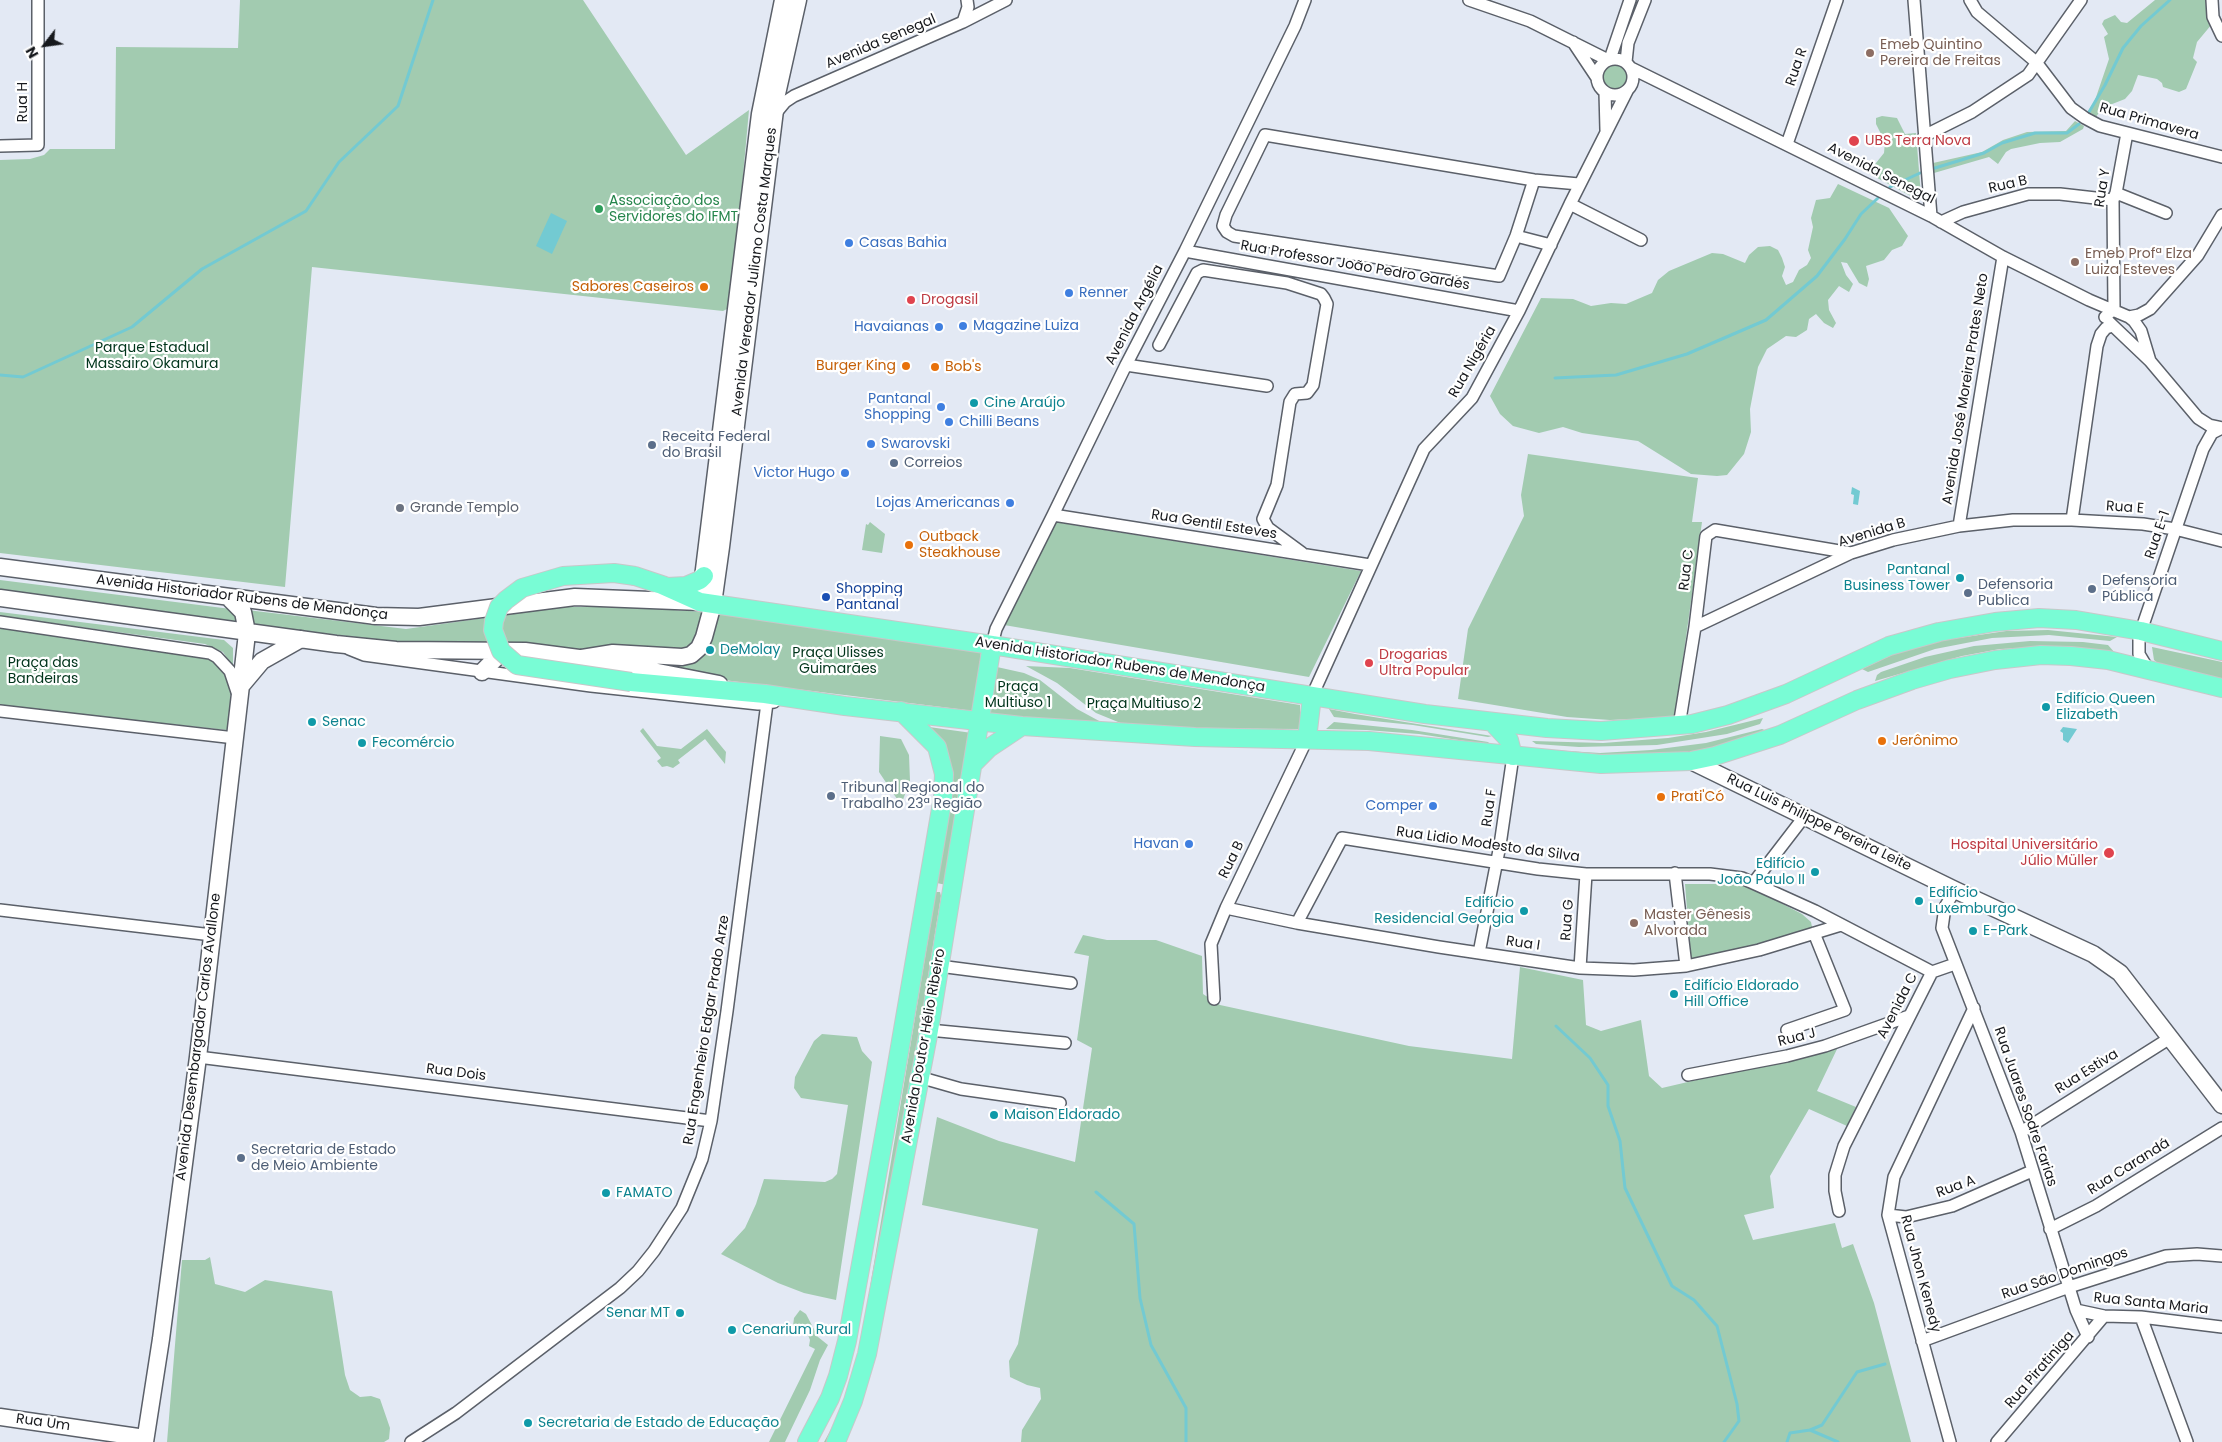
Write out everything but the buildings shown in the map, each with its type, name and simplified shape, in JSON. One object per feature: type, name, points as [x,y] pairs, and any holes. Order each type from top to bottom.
[{"type":"main road","name":"Avenida Vereador Juliano Costa Marques","points":[[707,603],[704,576],[779,92],[783,0]]},
{"type":"main road","name":"Avenida Vereador Juliano Costa Marques","points":[[707,603],[774,114],[798,0]]},
{"type":"main road","name":"Avenida Historiador Rubens de Mendonça","points":[[0,567],[376,616],[419,617],[575,597],[707,603],[992,644],[1312,696],[1493,723],[1601,731],[1679,726],[1728,714],[1754,706],[1813,682],[1875,652],[1939,632],[1995,622],[2039,618],[2086,621],[2141,631],[2222,651]]},
{"type":"main road","points":[[582,658],[613,653],[674,657],[691,654],[702,643],[707,603],[635,576],[614,573],[563,576],[522,588],[499,607],[493,630],[500,651],[517,666],[766,699],[790,699],[1022,726],[1195,737],[1307,739],[1421,745],[1601,764],[1691,761],[1754,745],[1889,688],[1931,674],[1974,663],[2041,655],[2070,656],[2108,660],[2222,688]]},
{"type":"main road","points":[[667,587],[686,586],[700,580],[704,576]]},
{"type":"main road","points":[[0,598],[336,644],[396,650],[504,650],[582,658],[652,669],[766,699]]},
{"type":"main road","points":[[229,598],[243,612],[247,632]]},
{"type":"main road","name":"Avenida Desembargador Carlos Avallone","points":[[145,1440],[162,1339],[198,1057],[247,632]]},
{"type":"main road","points":[[240,692],[262,661],[302,639]]},
{"type":"main road","name":"Avenida Doutor Hélio Ribeiro","points":[[836,1442],[854,1401],[866,1354],[929,1030],[992,644]]},
{"type":"main road","points":[[482,672],[504,650]]},
{"type":"main road","points":[[631,682],[707,695],[730,702]]},
{"type":"main road","points":[[1307,739],[1312,696]]},
{"type":"main road","name":"Avenida Doutor Hélio Ribeiro","points":[[807,1442],[830,1398],[847,1341],[943,797],[944,774],[937,747],[901,711]]},
{"type":"main road","points":[[1493,723],[1509,740],[1513,756]]},
{"type":"main road","points":[[973,764],[989,748],[1022,726]]},
{"type":"main road","name":"Rua Luis Philippe Pereira Leite","points":[[1691,761],[1955,890],[2092,954],[2120,973],[2222,1105]]},
{"type":"main road","points":[[928,885],[953,887]]},
{"type":"main road","name":"Rua Um","points":[[0,1417],[145,1440]]},
{"type":"street","name":"Rua H","points":[[0,146],[38,144],[38,0]]},
{"type":"street","points":[[963,22],[968,7],[968,0],[990,8]]},
{"type":"street","name":"Avenida Senegal","points":[[779,92],[963,22],[1006,0]]},
{"type":"street","name":"Avenida Argélia","points":[[992,644],[996,629],[1126,365],[1185,251],[1295,26],[1305,0]]},
{"type":"street","points":[[1469,0],[1530,21],[1609,60]]},
{"type":"street","points":[[1609,60],[1630,0]]},
{"type":"street","points":[[1629,65],[1628,43],[1645,0]]},
{"type":"street","name":"Rua R","points":[[1787,144],[1836,0]]},
{"type":"street","points":[[1914,0],[1924,136],[1936,219]]},
{"type":"street","name":"Rua Primavera","points":[[1970,0],[1977,12],[2036,62],[2071,108],[2085,118],[2100,126],[2222,157]]},
{"type":"street","points":[[2212,0],[2213,17],[2222,36]]},
{"type":"street","points":[[1924,136],[1972,112],[1999,96],[2028,75],[2080,1]]},
{"type":"street","points":[[1572,41],[1597,78],[1599,86],[1605,92],[1612,95],[1620,94],[1629,88],[1656,79]]},
{"type":"street","points":[[1597,78],[1602,64],[1609,60],[1620,59],[1629,65]]},
{"type":"street","name":"Avenida Senegal","points":[[1629,65],[1936,219],[2003,257],[2089,300],[2110,318],[2150,361],[2198,418],[2209,425],[2222,428]]},
{"type":"street","name":"Rua Nigéria","points":[[1312,696],[1424,449],[1467,405],[1519,311],[1579,184],[1633,80],[1629,65]]},
{"type":"street","points":[[1605,92],[1606,132]]},
{"type":"street","name":"Rua Y","points":[[2110,318],[2115,197],[2127,133]]},
{"type":"street","points":[[1534,180],[1516,236],[1499,276],[1234,236],[1227,232],[1223,226],[1226,215],[1265,135],[1534,180],[1579,184]]},
{"type":"street","name":"Rua B","points":[[1936,219],[2028,194],[2115,197],[2166,212]]},
{"type":"street","points":[[1570,204],[1641,240]]},
{"type":"street","points":[[2128,338],[2141,331],[2150,309],[2198,255],[2213,234],[2222,215]]},
{"type":"street","points":[[1516,236],[1551,245]]},
{"type":"street","name":"Rua Professor João Pedro Gardés","points":[[1185,251],[1519,311]]},
{"type":"street","name":"Avenida José Moreira Prates Neto","points":[[1959,526],[2003,257]]},
{"type":"street","points":[[1159,345],[1197,273],[1203,270],[1286,283],[1321,294],[1324,298],[1327,304],[1313,385],[1307,393],[1295,394],[1290,402],[1276,485],[1263,519],[1268,528],[1302,553]]},
{"type":"street","points":[[2129,317],[2139,315],[2150,309]]},
{"type":"street","name":"Avenida Senegal","points":[[2110,318],[2129,317],[2134,321],[2141,331],[2150,361]]},
{"type":"street","points":[[2072,520],[2097,346],[2110,318]]},
{"type":"street","points":[[1126,365],[1267,386]]},
{"type":"street","name":"Rua E-1","points":[[2198,418],[2202,430],[2203,449]]},
{"type":"street","name":"Rua E-1","points":[[2148,669],[2139,654],[2141,631],[2203,449],[2214,431],[2222,428]]},
{"type":"street","name":"Rua Gentil Esteves","points":[[1053,516],[1370,565]]},
{"type":"street","name":"Avenida B","points":[[1695,627],[1851,553],[1892,540],[1959,526],[2013,520],[2072,520]]},
{"type":"street","name":"Rua E","points":[[2072,520],[2143,524],[2222,540]]},
{"type":"street","name":"Rua C","points":[[1679,726],[1695,627],[1706,536],[1715,530],[1851,553]]},
{"type":"street","points":[[0,622],[210,652],[230,671],[240,692]]},
{"type":"street","points":[[336,644],[364,655],[591,686],[730,702],[766,699]]},
{"type":"street","name":"Rua Engenheiro Edgar Prado Arze","points":[[411,1442],[456,1412],[591,1310],[638,1270],[671,1228],[682,1208],[702,1159],[711,1121],[727,1011],[766,699]]},
{"type":"street","points":[[0,711],[234,738]]},
{"type":"street","name":"Rua B","points":[[1214,999],[1211,944],[1226,908],[1307,739]]},
{"type":"street","name":"Rua F","points":[[1479,953],[1497,862],[1513,756]]},
{"type":"street","points":[[1754,882],[1804,817]]},
{"type":"street","name":"Rua Lidio Modesto da Silva","points":[[1298,923],[1342,838],[1538,869],[1586,874],[1710,874],[1742,878],[1754,882]]},
{"type":"street","points":[[1675,873],[1686,966]]},
{"type":"street","name":"Rua G","points":[[1580,968],[1586,874]]},
{"type":"street","name":"Avenida C","points":[[1754,882],[1815,911],[1932,972],[1844,1146],[1835,1175],[1835,1190],[1839,1211]]},
{"type":"street","name":"Rua Juares Sodre Farias","points":[[1955,890],[1944,907],[1942,928],[2021,1132],[2076,1310],[2088,1336]]},
{"type":"street","name":"Rua I","points":[[1226,908],[1298,923],[1479,953],[1580,968],[1634,970],[1686,966],[1759,950],[1841,925]]},
{"type":"street","points":[[0,910],[212,935]]},
{"type":"street","points":[[1787,1030],[1845,1010],[1815,932],[1815,911]]},
{"type":"street","points":[[1932,972],[1955,964]]},
{"type":"street","points":[[938,969],[1071,983]]},
{"type":"street","points":[[938,969],[1025,984]]},
{"type":"street","name":"Rua Jhon Kenedy","points":[[1950,1442],[1888,1215],[1894,1178],[1974,1008]]},
{"type":"street","name":"Rua J","points":[[1688,1075],[1787,1056],[1826,1046],[1909,1016]]},
{"type":"street","points":[[929,1030],[1065,1043]]},
{"type":"street","name":"Rua Estiva","points":[[2021,1132],[2170,1038]]},
{"type":"street","name":"Rua Dois","points":[[198,1057],[711,1121]]},
{"type":"street","points":[[919,1078],[961,1089],[1060,1103]]},
{"type":"street","name":"Rua Carandá","points":[[2050,1228],[2096,1206],[2222,1128]]},
{"type":"street","name":"Rua A","points":[[1888,1215],[1906,1217],[1952,1206],[2032,1172]]},
{"type":"street","name":"Rua São Domingos","points":[[1922,1341],[2069,1287],[2166,1256],[2197,1254],[2222,1256]]},
{"type":"street","name":"Rua Santa Maria","points":[[2076,1310],[2104,1316],[2141,1317],[2222,1327]]},
{"type":"street","name":"Rua Piratiniga","points":[[1997,1442],[2104,1316]]},
{"type":"street","points":[[2141,1317],[2187,1442]]},
{"type":"green space","name":"Parque Estadual Massairo Okamura","points":[[240,0],[583,0],[686,155],[749,110],[731,307],[723,311],[312,267],[285,587],[0,553],[0,160],[30,159],[44,155],[50,149],[115,149],[116,47],[238,48]]},
{"type":"green space","points":[[2155,0],[2207,0],[2212,24],[2197,42],[2193,58],[2197,62],[2186,89],[2179,92],[2163,87],[2162,83],[2157,79],[2138,75],[2132,91],[2125,99],[2102,108],[2096,117],[2088,111],[2094,103],[2109,59],[2104,37],[2108,34],[2102,24],[2104,20],[2115,15],[2121,22],[2127,23]]},
{"type":"green space","points":[[1615,62],[1625,66],[1629,76],[1625,86],[1615,90],[1605,86],[1601,76],[1605,66]]},
{"type":"green space","points":[[1882,116],[1897,118],[1905,134],[1916,133],[1920,201],[1868,173],[1884,153],[1885,142],[1876,124],[1876,118]]},
{"type":"green space","points":[[2075,121],[2084,126],[2083,129],[2060,142],[2040,143],[2011,149],[2006,152],[1998,164],[1989,157],[1934,173],[1933,163],[1982,152],[2003,140],[2027,132],[2066,131]]},
{"type":"green space","points":[[1838,184],[1889,208],[1908,236],[1902,246],[1892,250],[1884,260],[1866,266],[1869,279],[1867,287],[1859,283],[1847,263],[1841,262],[1846,275],[1853,284],[1849,292],[1839,286],[1828,300],[1829,310],[1836,323],[1833,328],[1824,323],[1816,314],[1809,319],[1807,330],[1796,337],[1786,336],[1767,349],[1758,367],[1750,409],[1751,432],[1744,454],[1727,475],[1691,474],[1638,441],[1582,433],[1563,427],[1539,433],[1513,426],[1500,414],[1490,396],[1541,298],[1573,299],[1591,306],[1611,303],[1626,304],[1652,293],[1658,280],[1669,271],[1712,253],[1723,254],[1745,263],[1749,255],[1758,247],[1770,246],[1778,250],[1782,258],[1785,267],[1782,276],[1786,285],[1793,282],[1799,270],[1807,265],[1811,258],[1808,250],[1813,227],[1811,218],[1816,200],[1830,198]]},
{"type":"green space","points":[[1528,454],[1698,478],[1692,522],[1702,522],[1675,717],[1610,720],[1567,717],[1458,699],[1468,629],[1524,516],[1521,495]]},
{"type":"green space","points":[[870,522],[885,534],[882,553],[862,550],[866,524],[868,525]]},
{"type":"green space","points":[[1055,522],[1361,571],[1309,677],[1004,625]]},
{"type":"green space","points":[[0,580],[231,609],[235,611],[239,624],[0,593]]},
{"type":"green space","name":"Praça Ulisses Guimarães","points":[[563,607],[628,607],[734,614],[981,652],[974,711],[731,681],[637,662],[436,646],[249,625],[247,610],[406,629]]},
{"type":"green space","points":[[0,612],[224,640],[233,648],[233,667],[223,652],[205,644],[0,616]]},
{"type":"green space","name":"Praça das Bandeiras","points":[[0,625],[209,656],[219,665],[228,680],[232,704],[227,730],[0,706]]},
{"type":"green space","points":[[2048,630],[2117,637],[2110,641],[2049,635],[1992,638],[1935,649],[1868,672],[1862,669],[1896,653],[1945,640],[2006,631]]},
{"type":"green space","points":[[2030,641],[2083,642],[2108,645],[2115,653],[2053,647],[2000,649],[1962,656],[1875,681],[1877,675],[1881,672],[1925,657],[1974,646]]},
{"type":"green space","points":[[2152,647],[2222,662],[2222,680],[2160,665],[2154,660]]},
{"type":"green space","name":"Praça Multiuso 2","points":[[1026,666],[1070,668],[1300,705],[1300,729],[1143,728],[1123,724],[1096,713],[1057,683]]},
{"type":"green space","name":"Praça Multiuso 1","points":[[997,667],[1024,673],[1040,680],[1077,709],[1101,722],[1101,728],[989,713]]},
{"type":"green space","points":[[1329,709],[1355,714],[1492,736],[1334,717]]},
{"type":"green space","points":[[1763,718],[1760,724],[1727,734],[1657,745],[1579,747],[1536,744],[1532,741],[1603,743],[1668,738],[1706,732]]},
{"type":"green space","points":[[1334,722],[1412,730],[1488,742],[1491,745],[1419,734],[1326,729]]},
{"type":"green space","points":[[929,727],[972,733],[946,885],[937,883],[952,778]]},
{"type":"green space","points":[[643,728],[657,746],[681,749],[707,729],[726,752],[725,764],[705,739],[678,760],[680,763],[673,768],[662,767],[657,761],[661,758],[640,731]]},
{"type":"green space","points":[[1762,729],[1767,731],[1752,739],[1690,754],[1619,758],[1536,749],[1600,753],[1651,750],[1706,743]]},
{"type":"green space","points":[[880,736],[901,739],[909,755],[910,781],[901,805],[879,772]]},
{"type":"green space","points":[[1685,884],[1744,884],[1802,914],[1811,922],[1812,927],[1789,938],[1691,961]]},
{"type":"green space","points":[[936,892],[940,892],[941,896],[870,1337],[836,1442],[824,1442],[850,1386],[861,1341]]},
{"type":"green space","points":[[1083,935],[1107,940],[1156,940],[1202,956],[1203,994],[1220,1005],[1409,1046],[1512,1059],[1520,967],[1583,980],[1586,1025],[1601,1031],[1641,1020],[1649,1076],[1662,1088],[1838,1047],[1817,1091],[1856,1107],[1847,1126],[1809,1109],[1770,1176],[1774,1208],[1744,1215],[1753,1240],[1835,1223],[1842,1248],[1853,1244],[1874,1303],[1911,1442],[1021,1442],[1022,1430],[1041,1399],[1040,1388],[1027,1385],[1010,1377],[1009,1361],[1018,1344],[1038,1229],[922,1205],[937,1117],[999,1141],[1075,1162],[1092,1048],[1077,1040],[1089,956],[1074,953]]},
{"type":"green space","points":[[822,1034],[857,1037],[862,1051],[872,1062],[836,1300],[804,1293],[778,1283],[721,1254],[745,1228],[756,1204],[764,1179],[825,1182],[837,1174],[848,1105],[801,1098],[794,1088],[795,1077],[814,1041]]},
{"type":"green space","points":[[210,1257],[215,1284],[245,1292],[265,1280],[332,1291],[345,1375],[350,1390],[360,1397],[371,1396],[380,1399],[390,1428],[389,1439],[384,1442],[167,1442],[182,1260],[205,1260]]},
{"type":"green space","points":[[800,1310],[806,1314],[818,1337],[828,1345],[820,1360],[810,1390],[785,1442],[769,1442],[815,1349],[809,1346],[810,1340],[808,1335],[793,1326],[794,1318]]},
{"type":"water","points":[[551,213],[567,221],[552,254],[536,246]]},
{"type":"water","points":[[1852,487],[1860,491],[1858,505],[1853,504],[1854,495],[1851,494]]},
{"type":"water","points":[[2063,727],[2077,729],[2068,743],[2063,740],[2063,733],[2060,731]]},
{"type":"waterway","points":[[0,375],[23,377],[132,327],[202,269],[306,211],[339,162],[398,106],[433,0]]},
{"type":"waterway","points":[[2089,112],[2123,48],[2141,26],[2170,0]]},
{"type":"waterway","points":[[1935,168],[1984,153],[2002,143],[2035,133],[2067,133],[2079,124]]},
{"type":"waterway","points":[[1890,187],[1920,173]]},
{"type":"waterway","points":[[1555,378],[1616,375],[1687,354],[1766,320],[1817,276],[1861,214],[1878,198]]},
{"type":"waterway","points":[[1556,1026],[1590,1058],[1608,1085],[1608,1106],[1620,1141],[1625,1188],[1672,1286],[1694,1300],[1717,1326],[1737,1404],[1739,1421],[1724,1442]]},
{"type":"waterway","points":[[1096,1192],[1134,1224],[1140,1298],[1151,1345],[1186,1408],[1186,1442]]},
{"type":"waterway","points":[[1810,1430],[1822,1425],[1857,1372],[1885,1364]]},
{"type":"waterway","points":[[1787,1442],[1790,1433],[1810,1430],[1838,1442]]},
{"type":"place","name":"Emeb Quintino Pereira de Freitas","points":[[1870,53]]},
{"type":"place","name":"UBS Terra Nova","points":[[1854,141]]},
{"type":"place","name":"Associação dos Servidores do IFMT","points":[[599,209]]},
{"type":"place","name":"Casas Bahia","points":[[849,243]]},
{"type":"place","name":"Emeb Profª Elza Luiza Esteves","points":[[2075,262]]},
{"type":"place","name":"Sabores Caseiros","points":[[704,287]]},
{"type":"place","name":"Renner","points":[[1069,293]]},
{"type":"place","name":"Drogasil","points":[[911,300]]},
{"type":"place","name":"Magazine Luiza","points":[[963,326]]},
{"type":"place","name":"Havaianas","points":[[939,327]]},
{"type":"place","name":"Burger King","points":[[906,366]]},
{"type":"place","name":"Bob's","points":[[935,367]]},
{"type":"place","name":"Cine Araújo","points":[[974,403]]},
{"type":"place","name":"Pantanal Shopping","points":[[941,407]]},
{"type":"place","name":"Chilli Beans","points":[[949,422]]},
{"type":"place","name":"Swarovski","points":[[871,444]]},
{"type":"place","name":"Receita Federal do Brasil","points":[[652,445]]},
{"type":"place","name":"Correios","points":[[894,463]]},
{"type":"place","name":"Victor Hugo","points":[[845,473]]},
{"type":"place","name":"Lojas Americanas","points":[[1010,503]]},
{"type":"place","name":"Grande Templo","points":[[400,508]]},
{"type":"place","name":"Outback Steakhouse","points":[[909,545]]},
{"type":"place","name":"Pantanal Business Tower","points":[[1960,578]]},
{"type":"place","name":"Defensoria Pública","points":[[2092,589]]},
{"type":"place","name":"Defensoria Publica","points":[[1968,593]]},
{"type":"place","name":"Shopping Pantanal","points":[[826,597]]},
{"type":"place","name":"DeMolay","points":[[710,650]]},
{"type":"place","name":"Drogarias Ultra Popular","points":[[1369,663]]},
{"type":"place","name":"Edifício Queen Elizabeth","points":[[2046,707]]},
{"type":"place","name":"Senac","points":[[312,722]]},
{"type":"place","name":"Jerônimo","points":[[1882,741]]},
{"type":"place","name":"Fecomércio","points":[[362,743]]},
{"type":"place","name":"Tribunal Regional do Trabalho 23ª Região","points":[[831,796]]},
{"type":"place","name":"Prati'Có","points":[[1661,797]]},
{"type":"place","name":"Comper","points":[[1433,806]]},
{"type":"place","name":"Havan","points":[[1189,844]]},
{"type":"place","name":"Hospital Universitário Júlio Müller","points":[[2109,853]]},
{"type":"place","name":"Edifício João Paulo II","points":[[1815,872]]},
{"type":"place","name":"Edifício Luxemburgo","points":[[1919,901]]},
{"type":"place","name":"Edifício Residencial Georgia","points":[[1524,911]]},
{"type":"place","name":"Master Gênesis Alvorada","points":[[1634,923]]},
{"type":"place","name":"E-Park","points":[[1973,931]]},
{"type":"place","name":"Edifício Eldorado Hill Office","points":[[1674,994]]},
{"type":"place","name":"Maison Eldorado","points":[[994,1115]]},
{"type":"place","name":"Secretaria de Estado de Meio Ambiente","points":[[241,1158]]},
{"type":"place","name":"FAMATO","points":[[606,1193]]},
{"type":"place","name":"Senar MT","points":[[680,1313]]},
{"type":"place","name":"Cenarium Rural","points":[[732,1330]]},
{"type":"place","name":"Secretaria de Estado de Educação","points":[[528,1423]]}]
